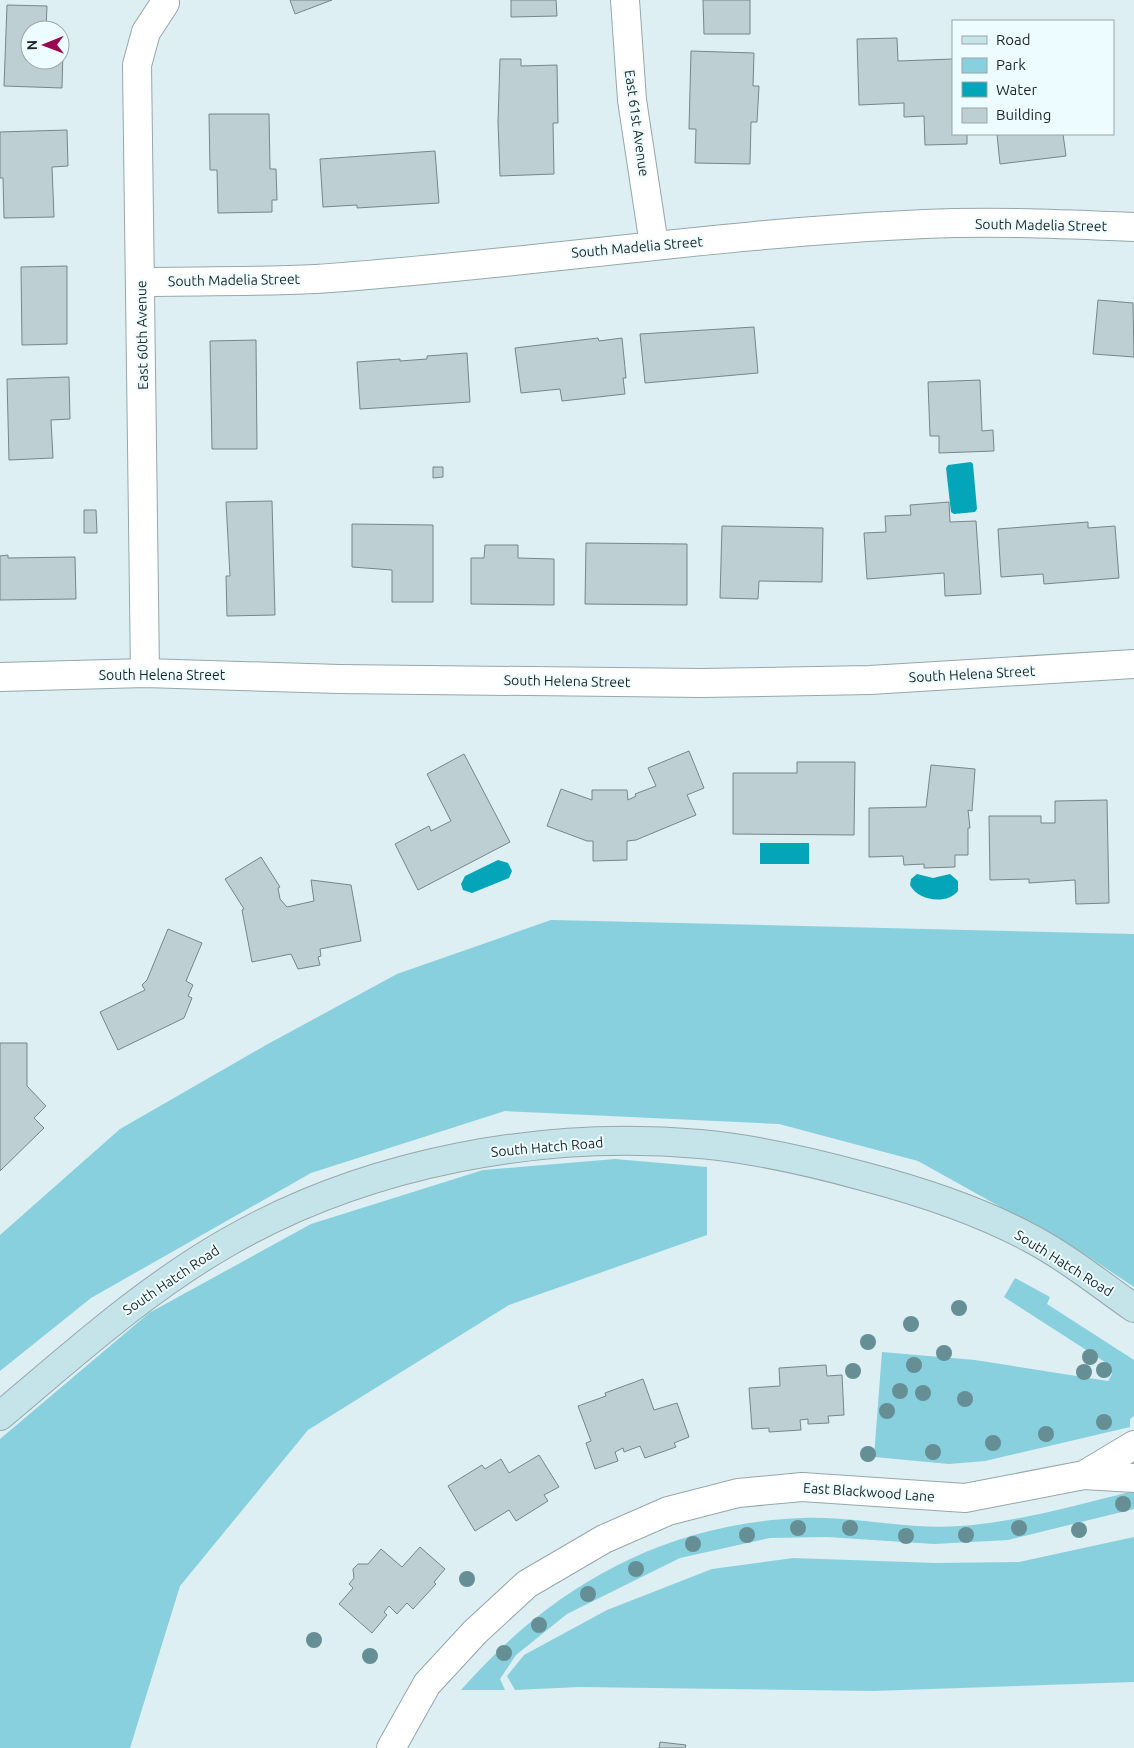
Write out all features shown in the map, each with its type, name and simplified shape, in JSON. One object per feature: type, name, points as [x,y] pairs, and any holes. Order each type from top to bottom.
[{"type":"main road","name":"South Hatch Road","points":[[0,1416],[103,1328],[166,1280],[231,1240],[300,1207],[382,1176],[411,1169],[489,1151],[589,1140],[701,1144],[801,1160],[948,1201],[1031,1239],[1134,1308]]},
{"type":"street","name":"East 61st Avenue","points":[[625,0],[632,100],[654,245]]},
{"type":"street","name":"East 60th Avenue","points":[[145,673],[137,65],[146,32],[165,3]]},
{"type":"street","name":"South Madelia Street","points":[[141,282],[322,278],[654,245],[922,224],[996,222],[1134,227]]},
{"type":"street","name":"South Helena Street","points":[[0,677],[145,673],[339,679],[701,682],[870,680],[1134,664]]},
{"type":"street","name":"East Blackwood Lane","points":[[1084,1475],[1134,1445]]},
{"type":"street","name":"East Blackwood Lane","points":[[391,1748],[428,1684],[475,1632],[527,1584],[604,1539],[668,1511],[738,1493],[802,1487],[965,1498],[1084,1475],[1134,1478]]},
{"type":"green space","points":[[551,920],[1134,934],[1134,1287],[1083,1253],[918,1161],[779,1124],[505,1111],[311,1173],[91,1298],[0,1371],[0,1235],[120,1129],[266,1045],[397,974]]},
{"type":"green space","points":[[615,1159],[707,1167],[707,1235],[509,1305],[308,1430],[180,1586],[130,1748],[0,1748],[0,1439],[149,1313],[311,1224],[483,1170]]},
{"type":"green space","points":[[1015,1278],[1050,1297],[1047,1304],[1134,1360],[1134,1416],[1130,1419],[1130,1427],[985,1461],[949,1464],[874,1457],[882,1352],[975,1360],[1108,1381],[1112,1374],[1108,1364],[1004,1297]]},
{"type":"green space","points":[[1134,1491],[1134,1509],[1008,1540],[934,1544],[827,1537],[770,1538],[680,1558],[567,1614],[516,1655],[500,1679],[505,1690],[461,1690],[532,1621],[571,1592],[613,1568],[656,1548],[703,1533],[751,1523],[802,1518],[842,1519],[940,1527],[982,1524],[1047,1512]]},
{"type":"green space","points":[[1134,1537],[1134,1682],[873,1691],[579,1687],[515,1690],[507,1676],[524,1655],[607,1610],[712,1569],[793,1558],[936,1563],[1019,1562]]},
{"type":"water","points":[[971,462],[973,464],[977,509],[975,512],[954,514],[951,512],[946,468],[948,465]]},
{"type":"water","points":[[760,843],[809,843],[809,864],[760,864]]},
{"type":"water","points":[[498,860],[508,863],[512,871],[509,878],[472,893],[463,890],[461,884],[465,876]]},
{"type":"water","points":[[917,874],[933,878],[950,874],[958,881],[958,891],[947,898],[926,898],[919,895],[910,885],[911,879]]},
{"type":"building","points":[[290,0],[332,0],[295,14]]},
{"type":"building","points":[[511,0],[556,0],[557,16],[511,17]]},
{"type":"building","points":[[703,0],[750,0],[750,34],[704,34]]},
{"type":"building","points":[[7,5],[47,6],[46,20],[20,20],[20,70],[62,70],[62,88],[4,86]]},
{"type":"building","points":[[897,38],[898,61],[952,59],[952,135],[967,135],[967,144],[925,145],[924,116],[904,117],[904,103],[859,105],[857,39]]},
{"type":"building","points":[[691,51],[754,53],[753,86],[759,86],[757,122],[751,122],[750,164],[695,163],[696,129],[689,129]]},
{"type":"building","points":[[500,59],[521,59],[521,66],[557,65],[558,123],[553,123],[554,174],[500,176],[498,122]]},
{"type":"building","points":[[209,114],[269,114],[270,169],[276,169],[277,200],[272,200],[272,212],[218,213],[217,170],[210,170]]},
{"type":"building","points":[[67,130],[68,166],[52,167],[54,217],[4,218],[3,178],[0,178],[0,132]]},
{"type":"building","points":[[997,135],[1063,135],[1066,156],[1000,164]]},
{"type":"building","points":[[435,151],[439,203],[357,208],[357,205],[323,207],[320,159]]},
{"type":"building","points":[[67,266],[67,344],[22,345],[21,267]]},
{"type":"building","points":[[1098,300],[1133,303],[1134,357],[1093,354]]},
{"type":"building","points":[[754,327],[758,373],[645,383],[640,334]]},
{"type":"building","points":[[598,338],[599,341],[622,338],[626,378],[623,378],[625,394],[562,401],[560,389],[521,393],[515,348]]},
{"type":"building","points":[[256,340],[257,449],[212,449],[210,341]]},
{"type":"building","points":[[467,353],[470,402],[360,409],[357,362],[427,359],[427,356]]},
{"type":"building","points":[[69,377],[70,419],[51,420],[53,458],[9,460],[7,379]]},
{"type":"building","points":[[980,380],[982,431],[993,430],[994,451],[939,453],[939,436],[930,436],[928,382]]},
{"type":"building","points":[[433,467],[443,467],[443,477],[433,478]]},
{"type":"building","points":[[272,501],[275,615],[227,616],[226,576],[230,576],[226,502]]},
{"type":"building","points":[[949,502],[950,522],[976,521],[981,594],[945,596],[944,573],[867,579],[864,533],[886,532],[885,516],[911,515],[910,505]]},
{"type":"building","points":[[84,510],[96,510],[97,533],[84,533]]},
{"type":"building","points":[[1088,522],[1088,528],[1115,526],[1119,578],[1044,584],[1043,574],[1001,577],[998,529]]},
{"type":"building","points":[[352,524],[433,525],[433,602],[392,602],[392,570],[352,567]]},
{"type":"building","points":[[722,526],[823,528],[822,582],[759,581],[758,599],[720,598]]},
{"type":"building","points":[[586,543],[687,544],[687,605],[585,604]]},
{"type":"building","points":[[485,545],[518,545],[518,558],[554,559],[554,605],[471,604],[471,558],[484,558]]},
{"type":"building","points":[[8,555],[8,558],[75,557],[76,599],[0,600],[0,556]]},
{"type":"building","points":[[689,751],[704,788],[687,795],[696,815],[636,840],[627,841],[627,860],[593,861],[593,841],[587,841],[547,826],[561,789],[592,800],[592,790],[627,790],[628,800],[636,796],[635,794],[656,786],[648,768]]},
{"type":"building","points":[[464,754],[510,842],[418,890],[395,844],[429,826],[431,831],[451,821],[427,774]]},
{"type":"building","points":[[797,762],[855,762],[854,835],[733,834],[733,773],[797,773]]},
{"type":"building","points":[[931,765],[975,769],[972,811],[968,810],[970,828],[968,828],[968,855],[955,855],[955,867],[924,868],[924,864],[904,865],[903,856],[869,857],[869,808],[926,807]]},
{"type":"building","points":[[1107,800],[1109,903],[1076,904],[1075,880],[1029,883],[1029,879],[990,880],[989,816],[1041,816],[1041,823],[1055,823],[1055,801]]},
{"type":"building","points":[[261,857],[280,887],[278,888],[280,899],[287,907],[314,901],[311,880],[351,885],[361,941],[320,949],[321,956],[318,957],[320,965],[298,969],[291,954],[252,962],[242,910],[244,909],[225,879]]},
{"type":"building","points":[[168,929],[202,943],[186,981],[193,985],[188,996],[192,998],[184,1018],[118,1050],[100,1012],[145,990],[142,985],[147,980]]},
{"type":"building","points":[[0,1043],[27,1043],[27,1086],[46,1106],[34,1118],[44,1128],[0,1171]]},
{"type":"building","points":[[826,1365],[827,1376],[842,1375],[844,1415],[828,1416],[829,1423],[808,1424],[808,1419],[800,1420],[801,1430],[769,1432],[769,1428],[752,1429],[749,1388],[780,1386],[779,1368]]},
{"type":"building","points":[[643,1379],[654,1410],[677,1403],[689,1437],[674,1443],[676,1447],[645,1458],[640,1446],[624,1452],[623,1448],[615,1452],[618,1461],[595,1469],[586,1443],[591,1441],[578,1406],[606,1396],[605,1393]]},
{"type":"building","points":[[539,1455],[559,1487],[544,1495],[548,1501],[516,1521],[509,1510],[475,1531],[448,1486],[482,1465],[485,1469],[501,1459],[509,1473]]},
{"type":"building","points":[[420,1547],[445,1569],[434,1582],[436,1584],[413,1609],[407,1603],[397,1614],[389,1606],[384,1612],[387,1615],[372,1633],[339,1604],[353,1588],[349,1584],[354,1578],[353,1569],[358,1564],[368,1564],[381,1549],[402,1567]]},
{"type":"building","points":[[660,1742],[686,1745],[685,1748],[659,1748]]}]
